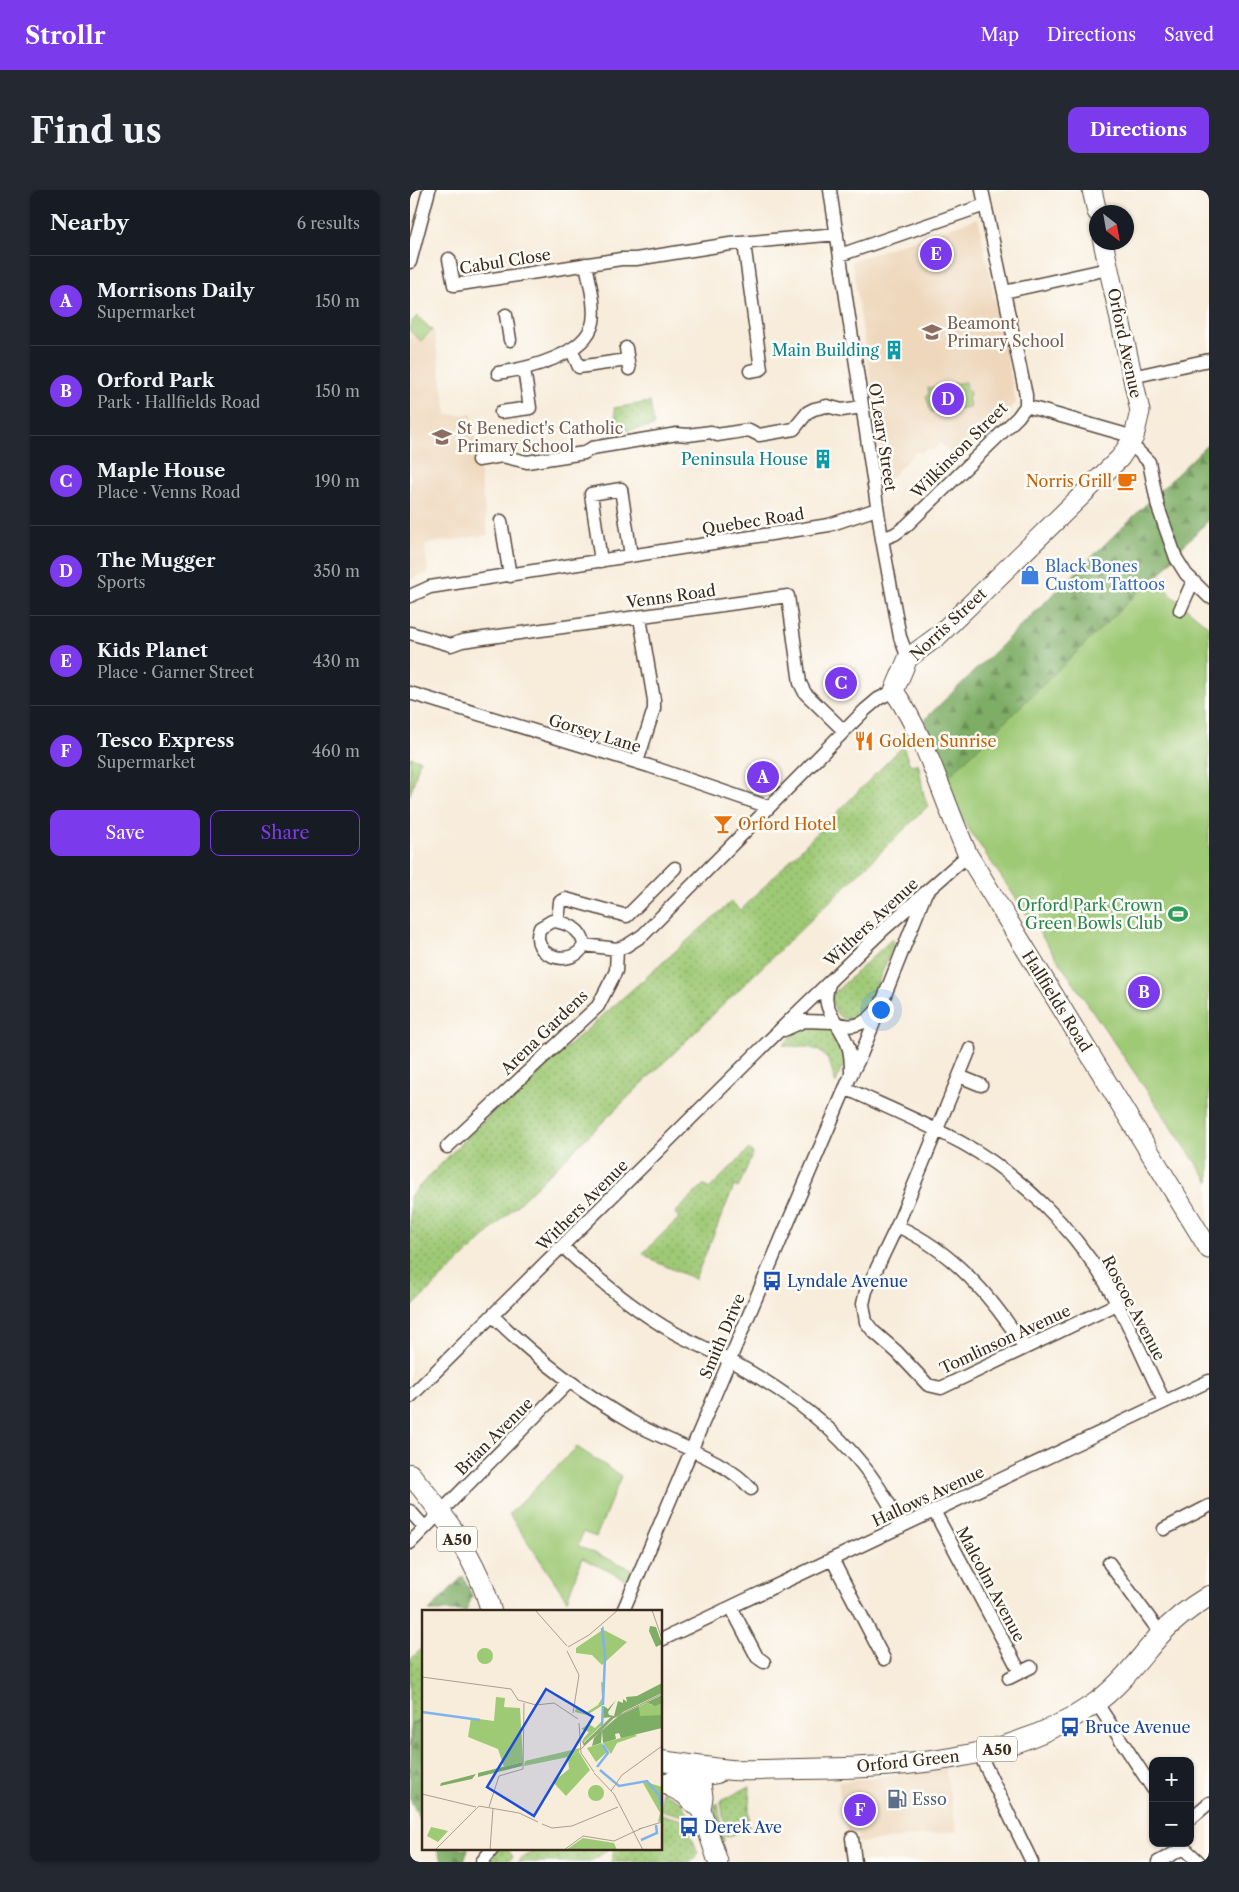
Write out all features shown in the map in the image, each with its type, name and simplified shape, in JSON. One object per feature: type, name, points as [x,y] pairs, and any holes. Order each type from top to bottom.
[{"type":"main road","name":"A50","points":[[410,1474],[440,1512],[477,1573],[491,1610]]},
{"type":"main road","name":"Orford Green","points":[[662,1762],[693,1771],[831,1769],[899,1764],[979,1753],[1004,1747],[1041,1733],[1096,1702],[1115,1686],[1160,1634],[1186,1610],[1209,1596]]},
{"type":"main road","name":"Orford Green","points":[[663,1784],[693,1771]]},
{"type":"street","points":[[425,257],[411,258],[429,190]]},
{"type":"street","name":"O'Leary Street","points":[[830,190],[877,509],[900,637],[908,658]]},
{"type":"street","name":"Wilkinson Street","points":[[882,539],[895,534],[906,526],[1018,417],[1026,406],[1026,395],[982,190]]},
{"type":"street","points":[[1092,190],[1095,205]]},
{"type":"street","points":[[840,255],[985,205]]},
{"type":"street","name":"Cabul Close","points":[[449,260],[454,285],[621,259],[636,259],[744,243],[784,241],[837,234]]},
{"type":"street","points":[[744,243],[761,370],[750,371]]},
{"type":"street","name":"Orford Avenue","points":[[1104,250],[1140,411],[1132,440]]},
{"type":"street","points":[[498,373],[524,369],[571,349],[586,337],[593,321],[586,264]]},
{"type":"street","points":[[1004,292],[1108,269]]},
{"type":"street","points":[[506,315],[510,340]]},
{"type":"street","points":[[571,349],[579,367],[627,359]]},
{"type":"street","points":[[1132,377],[1209,360]]},
{"type":"street","points":[[501,412],[530,408],[524,369]]},
{"type":"street","points":[[478,460],[502,456],[527,462],[584,453],[592,448],[677,434],[688,436],[711,432],[717,435],[750,430],[758,435],[794,429],[808,412],[814,409],[827,406],[842,410],[862,407]]},
{"type":"street","points":[[1026,406],[1132,440],[1149,462],[1158,507],[1176,558],[1193,582],[1209,597]]},
{"type":"street","name":"Norris Street","points":[[894,691],[908,658],[938,636],[1120,458],[1132,440]]},
{"type":"street","points":[[601,561],[591,494],[621,489],[631,556]]},
{"type":"street","name":"Quebec Road","points":[[410,596],[430,588],[829,526],[877,509]]},
{"type":"street","points":[[501,521],[510,576]]},
{"type":"street","points":[[1180,610],[1193,582]]},
{"type":"street","name":"Venns Road","points":[[410,633],[451,645],[462,641],[640,618],[788,596],[800,683],[805,693],[844,731]]},
{"type":"street","points":[[637,762],[654,709],[640,618]]},
{"type":"street","points":[[584,945],[617,949],[626,946],[643,935],[844,731],[878,699],[894,691]]},
{"type":"street","name":"Hallfields Road","points":[[894,691],[920,735],[943,798],[968,854],[1209,1249]]},
{"type":"street","name":"Gorsey Lane","points":[[410,693],[637,762],[769,807]]},
{"type":"street","name":"Withers Avenue","points":[[410,1397],[831,980],[884,929],[968,854]]},
{"type":"street","points":[[558,921],[560,902],[566,899],[627,916],[675,868]]},
{"type":"street","name":"Smith Drive","points":[[623,1610],[850,1075],[862,1054],[878,1009],[926,892]]},
{"type":"street","points":[[558,921],[577,930],[583,939],[584,945],[581,950],[571,957],[564,958],[544,951],[537,940],[540,928],[545,923],[558,921]]},
{"type":"street","points":[[884,929],[892,927],[899,931],[903,938],[904,947]]},
{"type":"street","name":"Arena Gardens","points":[[447,1147],[598,1006],[616,971],[617,949]]},
{"type":"street","name":"Smith Drive","points":[[831,980],[826,1000],[828,1011],[848,1046],[850,1075]]},
{"type":"street","name":"Withers Avenue","points":[[776,1036],[804,1022],[835,1022],[846,1026],[858,1025],[870,1018],[878,1009]]},
{"type":"street","name":"Tomlinson Avenue","points":[[970,1049],[897,1226],[866,1291],[863,1304],[864,1316],[873,1331],[897,1352],[923,1381],[932,1387],[941,1388],[1117,1304]]},
{"type":"street","points":[[959,1076],[981,1085]]},
{"type":"street","name":"Roscoe Avenue","points":[[845,1088],[962,1143],[998,1167],[1042,1204],[1090,1260],[1117,1304],[1164,1401]]},
{"type":"street","points":[[897,1226],[919,1236],[954,1260],[984,1293],[1025,1348]]},
{"type":"street","points":[[563,1247],[598,1280],[629,1303],[674,1332],[772,1384],[830,1428],[849,1447],[876,1483],[901,1527]]},
{"type":"street","points":[[493,1316],[569,1382],[636,1424],[735,1474],[752,1489]]},
{"type":"street","name":"Hallows Avenue","points":[[662,1640],[1209,1381]]},
{"type":"street","name":"Brian Avenue","points":[[410,1543],[569,1382]]},
{"type":"street","points":[[1164,1528],[1209,1506]]},
{"type":"street","points":[[410,1511],[425,1528]]},
{"type":"street","name":"Malcolm Avenue","points":[[934,1511],[1020,1672]]},
{"type":"street","points":[[832,1559],[884,1659]]},
{"type":"street","points":[[1109,1563],[1160,1634]]},
{"type":"street","points":[[731,1607],[757,1657],[764,1662]]},
{"type":"street","points":[[1096,1702],[1149,1783]]},
{"type":"street","points":[[979,1753],[1032,1862]]},
{"type":"street","points":[[702,1808],[722,1778],[733,1770]]},
{"type":"street","points":[[693,1771],[718,1862]]},
{"type":"street","points":[[663,1784],[684,1794],[702,1808]]},
{"type":"street","points":[[1194,1816],[1209,1803]]},
{"type":"street","points":[[852,1838],[855,1862]]},
{"type":"street","points":[[1158,1862],[1181,1847]]},
{"type":"street","points":[[1184,1847],[1199,1862]]},
{"type":"street","points":[[481,1862],[491,1850]]},
{"type":"shaded area","name":"Beamont Primary School","points":[[978,218],[1016,403],[958,460],[940,443],[933,451],[930,449],[914,453],[886,483],[852,261]]},
{"type":"shaded area","name":"St Benedict's Catholic Primary School","points":[[432,330],[434,331],[447,415],[472,414],[488,535],[425,544],[428,574],[416,576],[410,580],[410,331],[421,341]]},
{"type":"shaded area","points":[[945,1768],[957,1831],[859,1843],[857,1833],[847,1835],[838,1782]]},
{"type":"green space","points":[[417,316],[432,330],[421,341],[410,331],[410,324]]},
{"type":"green space","points":[[965,382],[970,395],[968,396],[970,407],[931,412],[926,396],[929,395],[928,388]]},
{"type":"green space","points":[[650,402],[654,426],[618,432],[614,408]]},
{"type":"green space","points":[[1209,443],[1209,520],[1184,545],[1138,601],[949,784],[924,720]]},
{"type":"green space","points":[[1155,576],[1172,596],[1209,627],[1209,1182],[951,803],[948,777]]},
{"type":"green space","points":[[903,746],[909,763],[912,765],[918,763],[928,806],[410,1309],[410,1196],[477,1127],[731,902],[741,910]]},
{"type":"green space","points":[[410,757],[420,760],[410,795]]},
{"type":"green space","points":[[892,939],[894,944],[862,1019],[843,1018],[837,1013],[831,996]]},
{"type":"green space","points":[[808,1026],[829,1028],[840,1039],[844,1057],[844,1068],[841,1068],[836,1084],[829,1062],[820,1051],[783,1045],[799,1029]]},
{"type":"green space","points":[[749,1149],[753,1153],[738,1188],[734,1186],[695,1279],[654,1261],[643,1253],[679,1218],[675,1213],[704,1184],[709,1189]]},
{"type":"green space","points":[[577,1447],[621,1476],[596,1537],[583,1532],[578,1546],[632,1569],[627,1580],[582,1558],[567,1600],[509,1514]]},
{"type":"green space","points":[[463,1576],[472,1596],[466,1610],[430,1610]]},
{"type":"green space","points":[[422,1648],[422,1720],[412,1723],[410,1747],[410,1660]]},
{"type":"green space","points":[[422,1720],[422,1822],[410,1799],[412,1723]]},
{"type":"green space","points":[[750,1786],[748,1829],[726,1837],[721,1801]]},
{"type":"green space","points":[[662,1792],[682,1802],[688,1814],[683,1816],[662,1810]]},
{"type":"green space","points":[[718,1803],[724,1841],[718,1843],[714,1817],[715,1805]]},
{"type":"green space","points":[[662,1814],[685,1821],[698,1853],[696,1858],[690,1862],[612,1862],[614,1850],[662,1850]]},
{"type":"green space","points":[[437,1850],[468,1850],[464,1862],[443,1862]]},
{"type":"green space","points":[[498,1850],[508,1850],[513,1857],[506,1862],[489,1862]]},
{"type":"green space","points":[[534,1850],[607,1850],[590,1862],[517,1862]]},
{"type":"place","name":"Kids Planet","points":[[936,254]]},
{"type":"place","name":"Beamont Primary School","points":[[932,332]]},
{"type":"place","name":"Main Building","points":[[894,350]]},
{"type":"place","name":"The Mugger","points":[[948,399]]},
{"type":"place","name":"St Benedict's Catholic Primary School","points":[[442,437]]},
{"type":"place","name":"Peninsula House","points":[[823,459]]},
{"type":"place","name":"Norris Grill","points":[[1127,481]]},
{"type":"place","name":"Black Bones Custom Tattoos","points":[[1030,575]]},
{"type":"place","name":"Maple House","points":[[841,683]]},
{"type":"place","name":"Golden Sunrise","points":[[864,741]]},
{"type":"place","name":"Morrisons Daily","points":[[763,777]]},
{"type":"place","name":"Orford Hotel","points":[[723,824]]},
{"type":"place","name":"Orford Park Crown Green Bowls Club","points":[[1178,914]]},
{"type":"place","name":"Orford Park","points":[[1144,992]]},
{"type":"place","name":"Lyndale Avenue","points":[[772,1281]]},
{"type":"place","name":"Bruce Avenue","points":[[1070,1727]]},
{"type":"place","name":"Esso","points":[[897,1799]]},
{"type":"place","name":"Tesco Express","points":[[860,1810]]},
{"type":"place","name":"Derek Ave","points":[[689,1827]]}]
